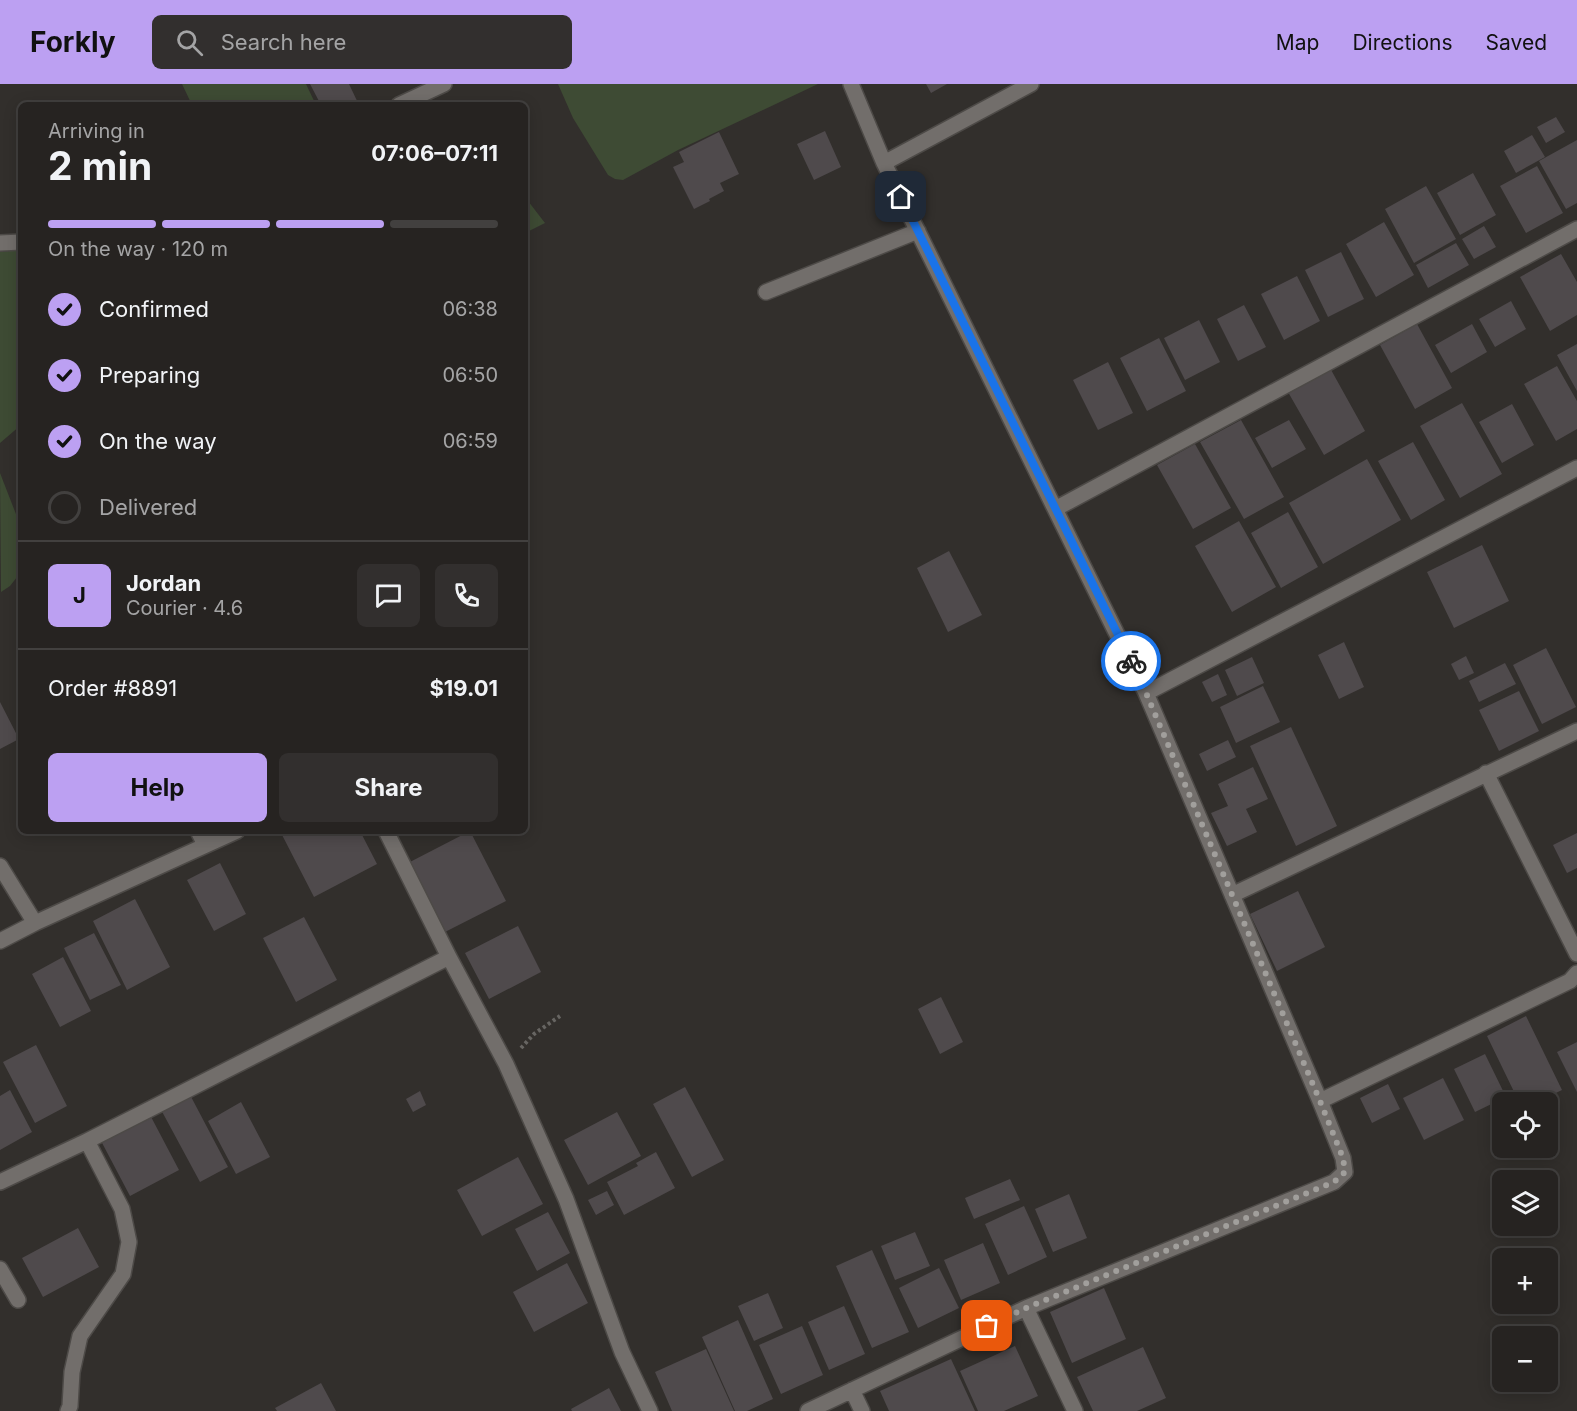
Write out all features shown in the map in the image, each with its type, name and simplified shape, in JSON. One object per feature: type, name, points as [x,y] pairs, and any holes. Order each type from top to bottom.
[{"type":"street","points":[[405,102],[444,84]]},
{"type":"street","points":[[808,1411],[1026,1308],[1334,1182],[1345,1172],[1343,1158],[1320,1101],[1146,693],[884,163],[851,84]]},
{"type":"street","points":[[884,163],[1031,84]]},
{"type":"street","points":[[1055,509],[1577,229]]},
{"type":"street","points":[[766,292],[918,231]]},
{"type":"street","points":[[0,243],[18,242]]},
{"type":"street","points":[[1146,693],[1577,468]]},
{"type":"street","points":[[1232,895],[1577,730]]},
{"type":"street","points":[[1486,773],[1577,954]]},
{"type":"street","points":[[0,941],[202,838],[222,834]]},
{"type":"street","points":[[388,834],[506,1064],[566,1198],[622,1352],[650,1411]]},
{"type":"street","points":[[0,866],[35,924]]},
{"type":"street","points":[[0,1182],[87,1141],[449,957]]},
{"type":"street","points":[[1320,1101],[1570,981],[1577,973]]},
{"type":"street","points":[[68,1411],[72,1372],[80,1336],[123,1274],[129,1242],[122,1209],[87,1141]]},
{"type":"street","points":[[0,1269],[18,1300]]},
{"type":"street","points":[[1026,1308],[1075,1411]]},
{"type":"street","points":[[852,1390],[862,1411]]},
{"type":"path","points":[[506,1064],[534,1034],[560,1016]]},
{"type":"green space","points":[[182,84],[306,84],[315,102],[191,102]]},
{"type":"green space","points":[[558,84],[818,84],[678,150],[623,180],[608,175],[573,118]]},
{"type":"green space","points":[[528,201],[545,223],[528,232]]},
{"type":"green space","points":[[18,250],[18,428],[0,443],[0,252]]},
{"type":"green space","points":[[0,473],[18,519],[18,576],[10,586],[1,592]]},
{"type":"building","points":[[310,84],[349,84],[358,102],[319,102]]},
{"type":"building","points":[[926,84],[947,84],[931,93]]},
{"type":"building","points":[[1556,117],[1565,132],[1546,143],[1537,127]]},
{"type":"building","points":[[825,131],[841,167],[814,180],[797,144]]},
{"type":"building","points":[[719,132],[739,174],[720,183],[724,191],[694,209],[673,167],[684,162],[679,152]]},
{"type":"building","points":[[1532,135],[1545,157],[1516,173],[1504,151]]},
{"type":"building","points":[[1577,140],[1577,203],[1566,209],[1539,161]]},
{"type":"building","points":[[1537,166],[1563,213],[1526,233],[1500,186]]},
{"type":"building","points":[[1473,173],[1496,215],[1460,235],[1437,193]]},
{"type":"building","points":[[1426,186],[1456,239],[1414,263],[1385,209]]},
{"type":"building","points":[[1384,222],[1414,275],[1376,297],[1346,244]]},
{"type":"building","points":[[1484,226],[1496,247],[1474,259],[1462,239]]},
{"type":"building","points":[[1456,243],[1469,265],[1428,288],[1416,265]]},
{"type":"building","points":[[1341,252],[1364,299],[1328,317],[1305,270]]},
{"type":"building","points":[[1561,254],[1577,282],[1577,315],[1550,331],[1520,277]]},
{"type":"building","points":[[1297,276],[1320,321],[1284,340],[1261,294]]},
{"type":"building","points":[[1511,301],[1526,329],[1495,347],[1479,319]]},
{"type":"building","points":[[1244,305],[1266,347],[1238,361],[1217,319]]},
{"type":"building","points":[[1199,320],[1220,362],[1185,380],[1164,338]]},
{"type":"building","points":[[1417,324],[1452,388],[1415,409],[1380,345]]},
{"type":"building","points":[[1472,324],[1487,352],[1451,373],[1435,345]]},
{"type":"building","points":[[1159,338],[1186,391],[1147,411],[1120,358]]},
{"type":"building","points":[[1577,344],[1577,391],[1557,355]]},
{"type":"building","points":[[1108,362],[1133,413],[1098,430],[1073,380]]},
{"type":"building","points":[[1557,366],[1577,401],[1577,429],[1556,441],[1524,384]]},
{"type":"building","points":[[1330,368],[1365,431],[1324,455],[1288,392]]},
{"type":"building","points":[[1462,403],[1502,474],[1460,498],[1420,426]]},
{"type":"building","points":[[1512,404],[1534,445],[1502,463],[1479,422]]},
{"type":"building","points":[[1241,420],[1284,497],[1244,519],[1200,442]]},
{"type":"building","points":[[1289,420],[1306,449],[1272,468],[1255,438]]},
{"type":"building","points":[[1413,442],[1445,500],[1411,520],[1378,461]]},
{"type":"building","points":[[1195,444],[1231,508],[1193,529],[1157,465]]},
{"type":"building","points":[[1367,459],[1401,520],[1323,564],[1289,503]]},
{"type":"building","points":[[1288,512],[1318,567],[1281,588],[1251,533]]},
{"type":"building","points":[[1239,521],[1276,587],[1232,612],[1195,546]]},
{"type":"building","points":[[1482,545],[1509,601],[1454,628],[1427,572]]},
{"type":"building","points":[[949,551],[982,615],[948,632],[917,568]]},
{"type":"building","points":[[1344,642],[1364,687],[1339,699],[1318,655]]},
{"type":"building","points":[[1546,648],[1576,707],[1542,724],[1513,665]]},
{"type":"building","points":[[1466,656],[1474,673],[1459,680],[1451,664]]},
{"type":"building","points":[[1252,657],[1264,683],[1237,696],[1225,670]]},
{"type":"building","points":[[1505,663],[1516,684],[1479,702],[1469,681]]},
{"type":"building","points":[[1218,674],[1227,695],[1212,702],[1202,682]]},
{"type":"building","points":[[1263,686],[1280,722],[1236,743],[1220,707]]},
{"type":"building","points":[[1519,691],[1539,731],[1499,751],[1479,710]]},
{"type":"building","points":[[0,702],[18,740],[0,749]]},
{"type":"building","points":[[1291,727],[1337,826],[1296,846],[1250,746]]},
{"type":"building","points":[[1228,740],[1236,757],[1207,771],[1199,754]]},
{"type":"building","points":[[1253,767],[1268,799],[1246,809],[1257,832],[1227,846],[1211,813],[1228,806],[1218,784]]},
{"type":"building","points":[[1577,833],[1577,868],[1567,873],[1553,845]]},
{"type":"building","points":[[282,834],[362,834],[377,864],[314,897]]},
{"type":"building","points":[[464,834],[472,834],[506,901],[443,933],[408,863]]},
{"type":"building","points":[[220,863],[246,914],[214,931],[187,880]]},
{"type":"building","points":[[1298,891],[1325,947],[1277,971],[1250,914]]},
{"type":"building","points":[[135,899],[170,967],[127,990],[93,921]]},
{"type":"building","points":[[304,917],[337,980],[296,1002],[263,938]]},
{"type":"building","points":[[518,926],[541,972],[489,999],[465,953]]},
{"type":"building","points":[[94,933],[121,985],[90,1000],[64,948]]},
{"type":"building","points":[[63,957],[91,1011],[60,1027],[32,974]]},
{"type":"building","points":[[941,997],[963,1042],[940,1054],[918,1009]]},
{"type":"building","points":[[1526,1016],[1562,1090],[1558,1092],[1514,1092],[1487,1036]]},
{"type":"building","points":[[1577,1042],[1577,1092],[1557,1052]]},
{"type":"building","points":[[36,1045],[67,1106],[35,1123],[3,1062]]},
{"type":"building","points":[[1485,1054],[1504,1092],[1492,1092],[1492,1104],[1475,1112],[1454,1069]]},
{"type":"building","points":[[1443,1078],[1464,1120],[1424,1140],[1403,1098]]},
{"type":"building","points":[[1388,1084],[1400,1109],[1372,1123],[1360,1098]]},
{"type":"building","points":[[685,1087],[724,1160],[692,1177],[653,1104]]},
{"type":"building","points":[[10,1090],[32,1132],[0,1150],[0,1096]]},
{"type":"building","points":[[188,1091],[228,1167],[200,1182],[159,1106]]},
{"type":"building","points":[[420,1091],[426,1105],[413,1112],[406,1099]]},
{"type":"building","points":[[241,1102],[270,1157],[236,1174],[208,1121]]},
{"type":"building","points":[[617,1112],[641,1156],[588,1185],[564,1140]]},
{"type":"building","points":[[149,1113],[179,1170],[130,1196],[100,1139]]},
{"type":"building","points":[[656,1152],[675,1188],[624,1215],[607,1182],[638,1166],[636,1163]]},
{"type":"building","points":[[518,1157],[543,1204],[482,1236],[457,1190]]},
{"type":"building","points":[[1010,1179],[1020,1200],[974,1219],[965,1198]]},
{"type":"building","points":[[607,1191],[614,1205],[596,1215],[588,1200]]},
{"type":"building","points":[[1069,1194],[1087,1238],[1053,1252],[1035,1209]]},
{"type":"building","points":[[1024,1206],[1047,1257],[1008,1275],[985,1224]]},
{"type":"building","points":[[548,1212],[570,1253],[537,1271],[515,1229]]},
{"type":"building","points":[[78,1228],[99,1267],[43,1297],[22,1258]]},
{"type":"building","points":[[915,1232],[930,1266],[895,1280],[881,1246]]},
{"type":"building","points":[[983,1243],[1000,1283],[961,1300],[944,1260]]},
{"type":"building","points":[[872,1250],[909,1332],[872,1348],[836,1266]]},
{"type":"building","points":[[567,1263],[588,1303],[534,1332],[513,1292]]},
{"type":"building","points":[[939,1268],[959,1308],[918,1328],[899,1288]]},
{"type":"building","points":[[1104,1288],[1126,1339],[1072,1363],[1050,1312]]},
{"type":"building","points":[[768,1293],[783,1328],[754,1341],[738,1306]]},
{"type":"building","points":[[844,1306],[865,1354],[829,1370],[808,1322]]},
{"type":"building","points":[[738,1320],[773,1399],[747,1411],[735,1411],[702,1337]]},
{"type":"building","points":[[802,1326],[823,1375],[781,1394],[759,1345]]},
{"type":"building","points":[[1015,1346],[1038,1396],[1004,1411],[978,1411],[960,1371]]},
{"type":"building","points":[[1143,1347],[1166,1398],[1137,1411],[1093,1411],[1077,1377]]},
{"type":"building","points":[[706,1349],[734,1411],[672,1411],[655,1372]]},
{"type":"building","points":[[951,1359],[975,1411],[889,1411],[880,1391]]},
{"type":"building","points":[[321,1383],[336,1411],[277,1411],[275,1408]]},
{"type":"building","points":[[609,1388],[621,1411],[572,1411],[571,1409]]},
{"type":"way so far","points":[[987,1326],[1334,1182],[1345,1172],[1343,1158],[1320,1101],[1131,661]]},
{"type":"route","points":[[901,197],[1131,661]]}]
